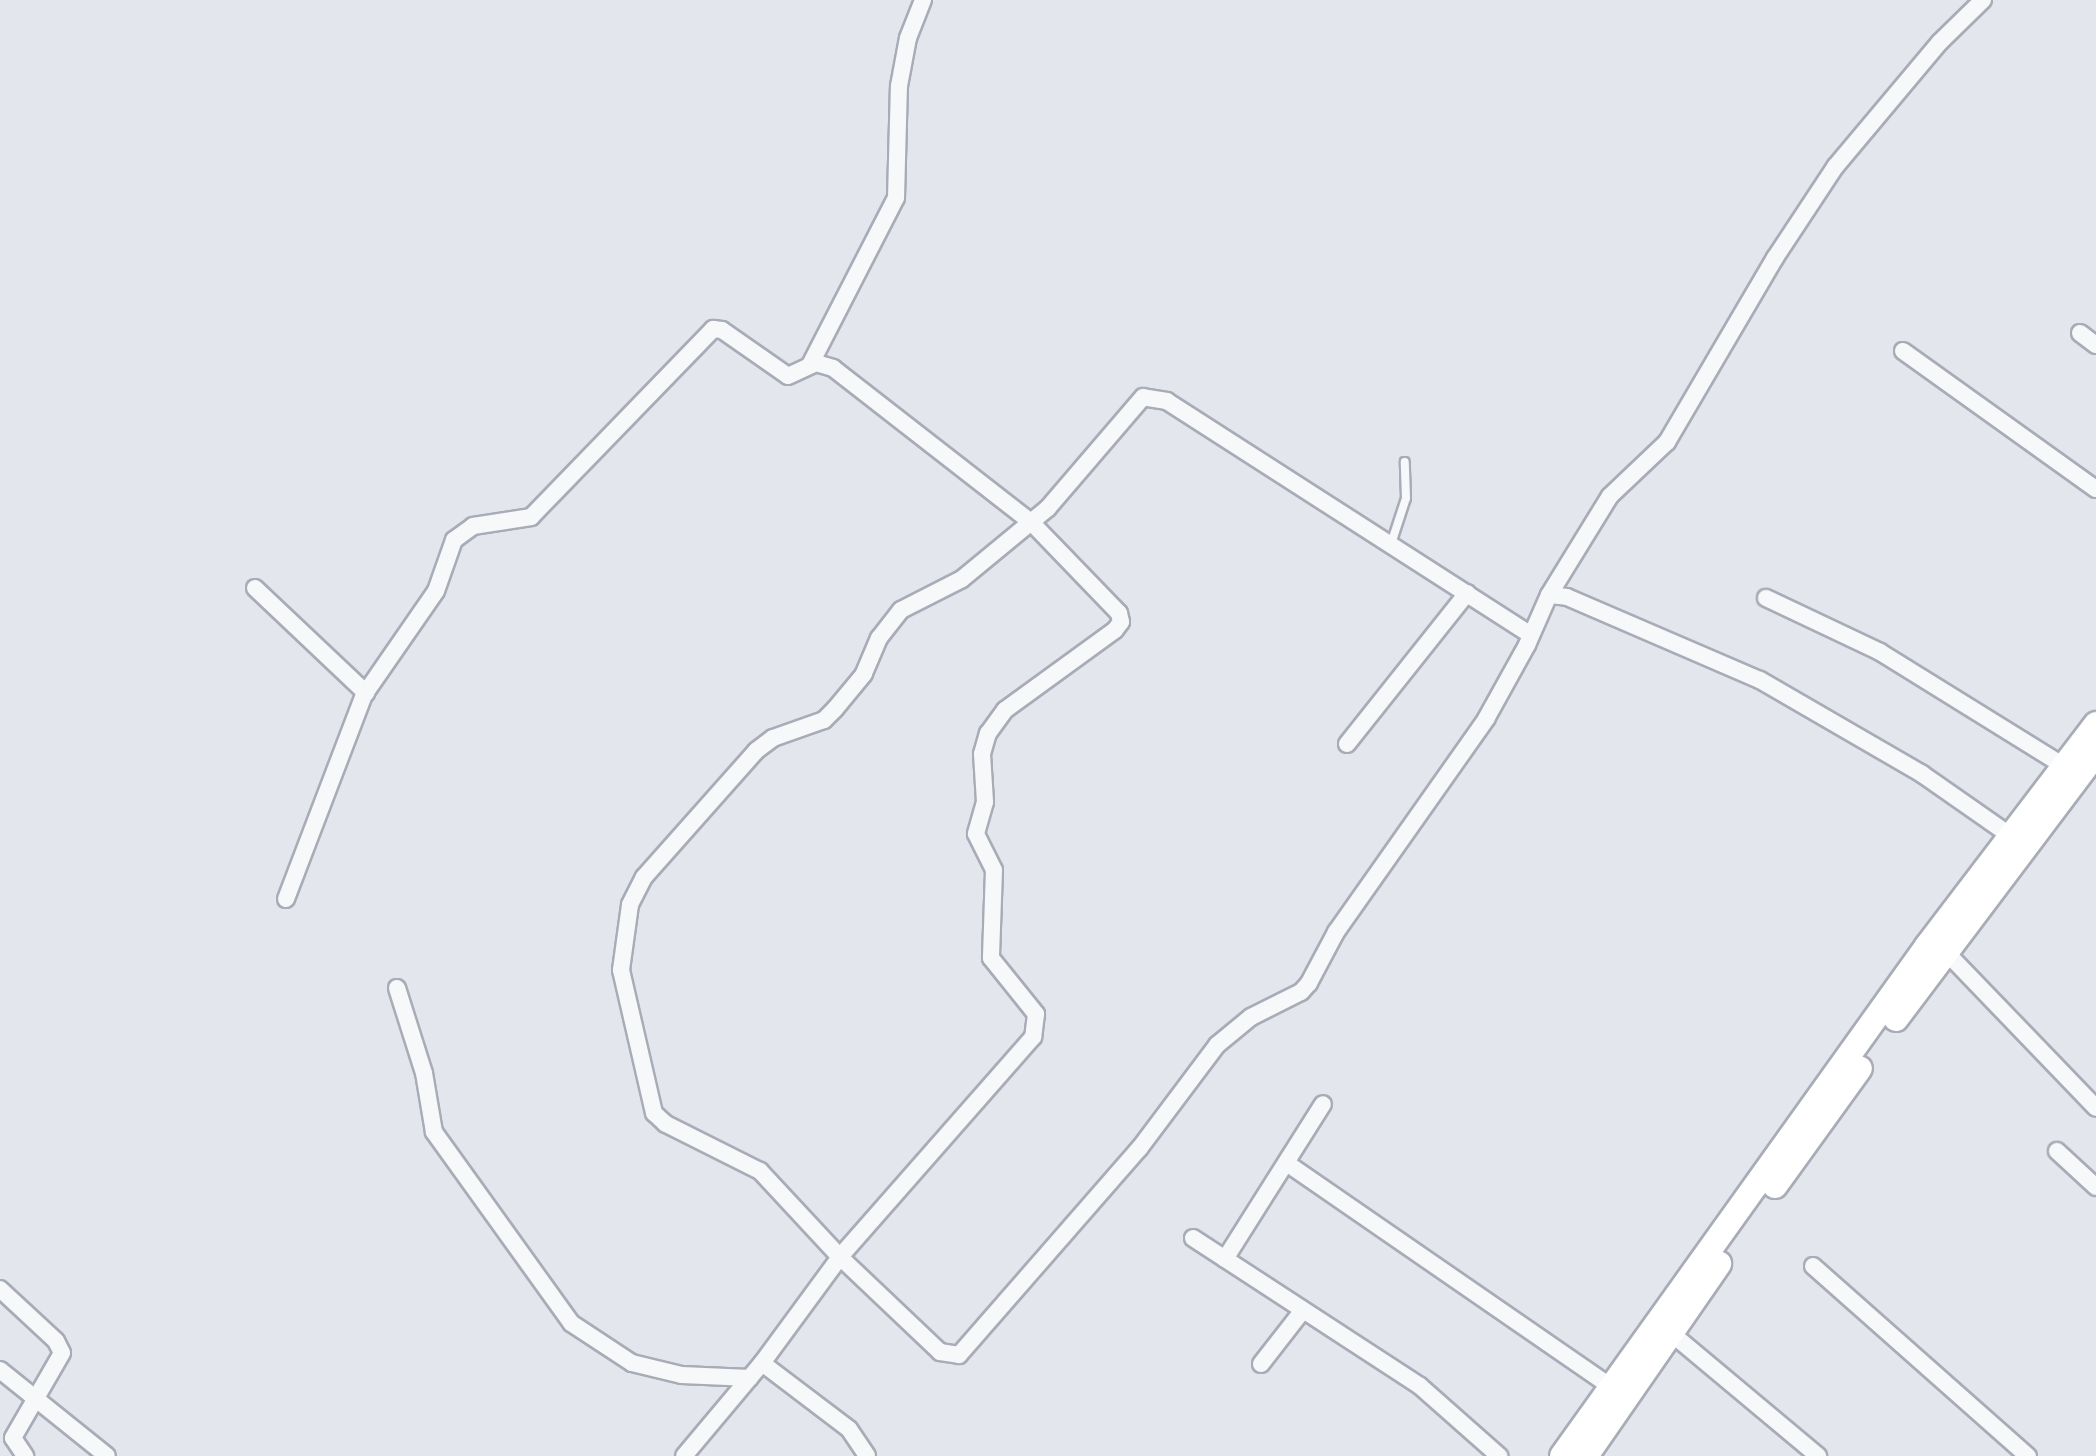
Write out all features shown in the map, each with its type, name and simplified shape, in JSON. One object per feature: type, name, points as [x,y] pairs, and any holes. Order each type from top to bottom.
[{"type":"main road","points":[[1562,1456],[2011,836],[2096,724]]},
{"type":"main road","points":[[1586,1456],[1671,1333],[1946,952],[2096,754]]},
{"type":"street","points":[[810,365],[896,198],[899,86],[908,38],[923,0]]},
{"type":"street","points":[[1531,635],[1167,401],[1150,395],[1138,402],[1031,522],[962,579],[901,610],[885,628],[864,674],[835,709],[824,720],[773,738],[756,751],[644,877],[630,905],[621,970],[654,1113],[666,1124],[760,1171],[840,1257],[940,1352],[950,1357],[961,1353],[1139,1149],[1217,1045],[1251,1017],[1301,992],[1309,983],[1336,932],[1486,719],[1531,635],[1549,595],[1610,496],[1667,442],[1781,248],[1853,142],[1940,42],[1983,0]]},
{"type":"street","points":[[286,899],[366,693],[436,591],[444,557],[458,535],[473,526],[531,517],[708,332],[722,330],[788,376],[810,365],[822,363],[833,368],[1031,522],[1116,608],[1121,619],[1115,629],[1004,710],[988,733],[982,754],[985,802],[976,834],[994,870],[991,958],[1030,1004],[1037,1026],[1033,1037],[840,1257],[762,1363],[684,1456]]},
{"type":"street","points":[[2080,333],[2096,345]]},
{"type":"street","points":[[1903,351],[2096,489]]},
{"type":"street","points":[[255,589],[366,693]]},
{"type":"street","points":[[1347,744],[1467,593]]},
{"type":"street","points":[[1549,595],[1567,597],[1760,680],[1922,774],[2011,836]]},
{"type":"street","points":[[1766,598],[1880,652],[2064,766]]},
{"type":"street","points":[[1946,952],[2096,1108]]},
{"type":"street","points":[[397,988],[424,1073],[434,1132],[571,1323],[632,1363],[682,1375],[750,1378]]},
{"type":"street","points":[[1225,1259],[1288,1164],[1323,1104]]},
{"type":"street","points":[[2057,1151],[2096,1187]]},
{"type":"street","points":[[1288,1164],[1611,1386]]},
{"type":"street","points":[[1193,1238],[1420,1386],[1499,1456]]},
{"type":"street","points":[[1814,1266],[2028,1456]]},
{"type":"street","points":[[0,1289],[61,1349],[61,1358],[13,1438],[25,1456]]},
{"type":"street","points":[[1261,1364],[1303,1310]]},
{"type":"street","points":[[1671,1333],[1818,1456]]},
{"type":"street","points":[[762,1363],[849,1429],[867,1456]]},
{"type":"street","points":[[0,1370],[107,1456]]},
{"type":"lane","points":[[1391,544],[1406,498],[1405,462]]}]
